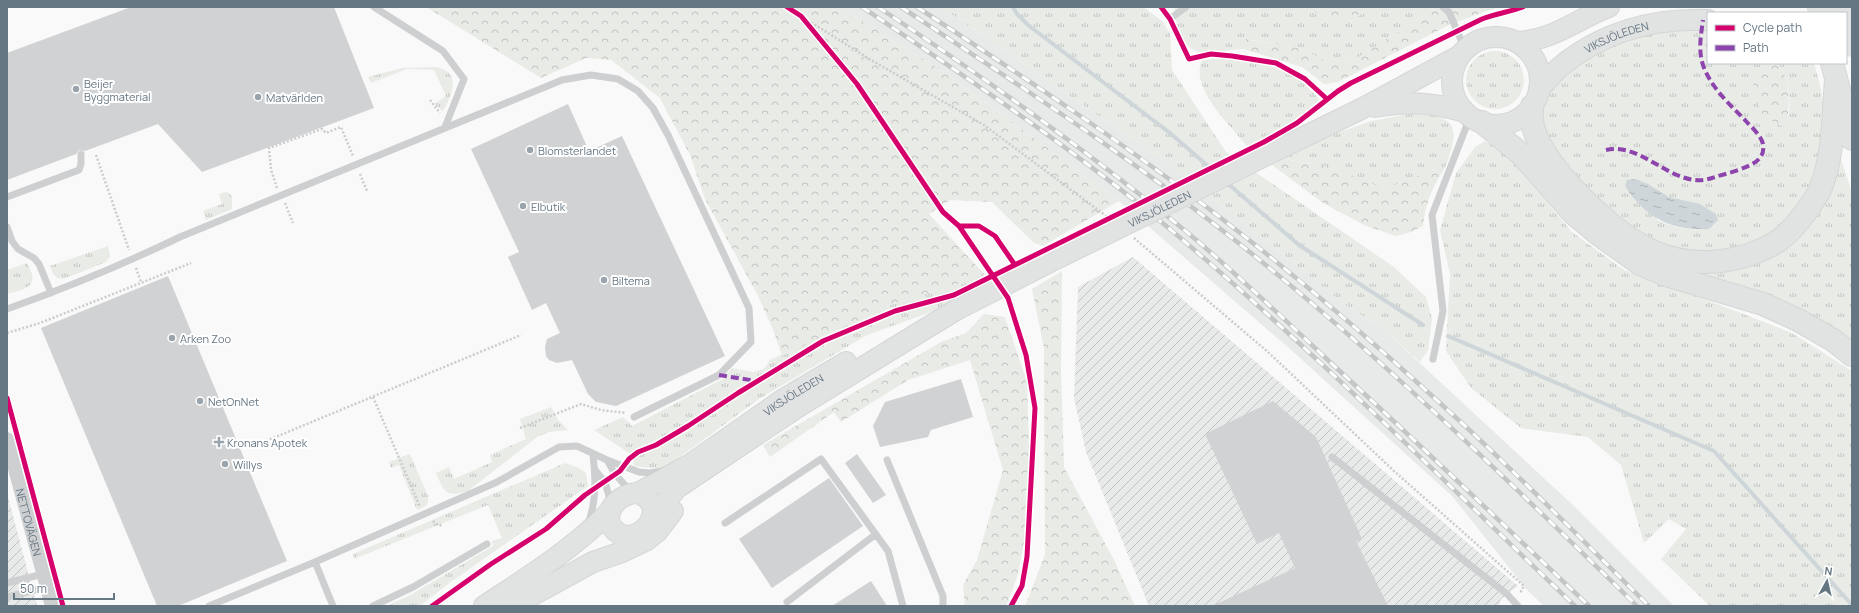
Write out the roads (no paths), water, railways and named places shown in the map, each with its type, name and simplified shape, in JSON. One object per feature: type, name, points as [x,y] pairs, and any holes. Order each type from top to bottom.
[{"type":"highway","points":[[1847,24],[1852,46]]},
{"type":"highway","points":[[1535,98],[1533,129],[1538,141],[1564,180],[1593,210],[1616,229],[1653,252],[1690,261],[1713,262],[1737,259],[1776,242],[1805,214],[1819,191],[1827,167],[1831,140],[1834,71]]},
{"type":"highway","points":[[1834,71],[1852,139]]},
{"type":"highway","points":[[1472,117],[1521,154],[1574,213],[1598,234],[1640,264],[1666,275],[1763,304],[1798,320],[1833,340],[1852,355]]},
{"type":"main road","points":[[1516,42],[1531,41],[1548,36],[1609,7]]},
{"type":"main road","points":[[1820,7],[1852,11]]},
{"type":"main road","name":"VIKSJÖLEDEN","points":[[1535,98],[1559,68],[1584,49],[1607,38],[1660,21],[1707,20]]},
{"type":"main road","points":[[1490,37],[1504,37],[1516,42],[1527,50],[1535,62],[1539,75],[1535,98],[1520,117],[1506,124],[1490,124],[1472,117],[1456,100],[1452,85],[1453,69],[1462,52],[1473,43],[1490,37]]},
{"type":"main road","name":"VIKSJÖLEDEN","points":[[635,493],[696,468],[782,400],[849,360],[899,333],[956,310],[1363,108],[1462,52]]},
{"type":"main road","name":"VIKSJÖLEDEN","points":[[1363,108],[1411,102],[1428,103],[1472,117]]},
{"type":"main road","name":"VIKSJÖLEDEN","points":[[651,519],[677,488],[689,479],[696,468]]},
{"type":"main road","name":"VIKSJÖLEDEN","points":[[512,606],[592,562],[622,552],[647,540],[665,522],[696,468]]},
{"type":"main road","points":[[484,606],[558,556],[581,538],[611,509],[620,498],[635,493],[644,496],[651,505],[651,519],[644,530],[637,534],[628,535],[586,552],[573,559],[530,588],[509,606]]},
{"type":"main road","points":[[611,509],[609,518],[612,527],[619,533],[628,535]]},
{"type":"street","name":"NETTOVÄGEN","points":[[7,439],[52,606]]},
{"type":"lane","points":[[374,7],[443,51],[464,79],[445,127]]},
{"type":"lane","points":[[1170,19],[1186,7]]},
{"type":"lane","points":[[1443,7],[1450,12],[1462,52]]},
{"type":"lane","points":[[7,309],[133,260],[180,237],[562,80],[591,75],[618,78],[638,91],[653,108],[668,135],[749,308],[751,342],[719,375],[634,417]]},
{"type":"lane","points":[[1433,359],[1443,311],[1432,214],[1472,117]]},
{"type":"lane","points":[[7,197],[79,170],[81,164],[81,154]]},
{"type":"lane","points":[[7,227],[12,241],[18,249],[34,258],[39,264],[51,293]]},
{"type":"lane","points":[[209,606],[315,562],[497,482],[559,447],[577,446],[593,455],[630,470],[650,473],[696,468]]},
{"type":"lane","points":[[581,538],[593,506],[595,470],[593,455]]},
{"type":"lane","points":[[1332,457],[1507,594],[1518,606]]},
{"type":"lane","points":[[725,523],[821,458],[888,551],[902,606]]},
{"type":"lane","points":[[607,460],[615,474],[635,493]]},
{"type":"lane","points":[[887,460],[943,596],[943,606]]},
{"type":"lane","points":[[595,470],[605,482],[611,509]]},
{"type":"lane","points":[[786,602],[876,534]]},
{"type":"lane","points":[[373,606],[413,587],[487,544]]},
{"type":"lane","points":[[315,562],[333,606]]},
{"type":"lane","points":[[7,583],[45,580]]},
{"type":"lane","points":[[7,597],[45,580]]},
{"type":"water","points":[[1636,179],[1648,184],[1669,197],[1700,204],[1716,214],[1718,220],[1709,229],[1696,229],[1671,225],[1661,220],[1641,206],[1625,186],[1627,180]]},
{"type":"waterway","points":[[1013,7],[1017,14],[1028,25],[1170,133],[1217,174]]},
{"type":"waterway","points":[[1226,182],[1299,245],[1423,325]]},
{"type":"waterway","points":[[1448,336],[1714,451],[1852,605]]},
{"type":"railway","points":[[862,7],[983,89],[1062,145],[1177,235],[1228,279],[1329,371],[1575,606]]},
{"type":"railway","points":[[878,7],[1036,116],[1151,203],[1188,233],[1224,264],[1428,453],[1589,606]]},
{"type":"railway","points":[[901,7],[1041,100],[1133,164],[1267,266],[1410,389],[1637,606]]},
{"type":"railway","points":[[917,7],[1035,85],[1189,193],[1304,284],[1355,327],[1486,446],[1649,606]]},
{"type":"place","name":"Beijer Byggmaterial","points":[[76,89]]},
{"type":"place","name":"Matvärlden","points":[[258,97]]},
{"type":"place","name":"Blomsterlandet","points":[[530,150]]},
{"type":"place","name":"Elbutik","points":[[523,206]]},
{"type":"place","name":"Biltema","points":[[604,280]]},
{"type":"place","name":"Arken Zoo","points":[[172,338]]},
{"type":"place","name":"NetOnNet","points":[[200,401]]},
{"type":"place","name":"Kronans Apotek","points":[[219,442]]},
{"type":"place","name":"Willys","points":[[225,464]]}]
